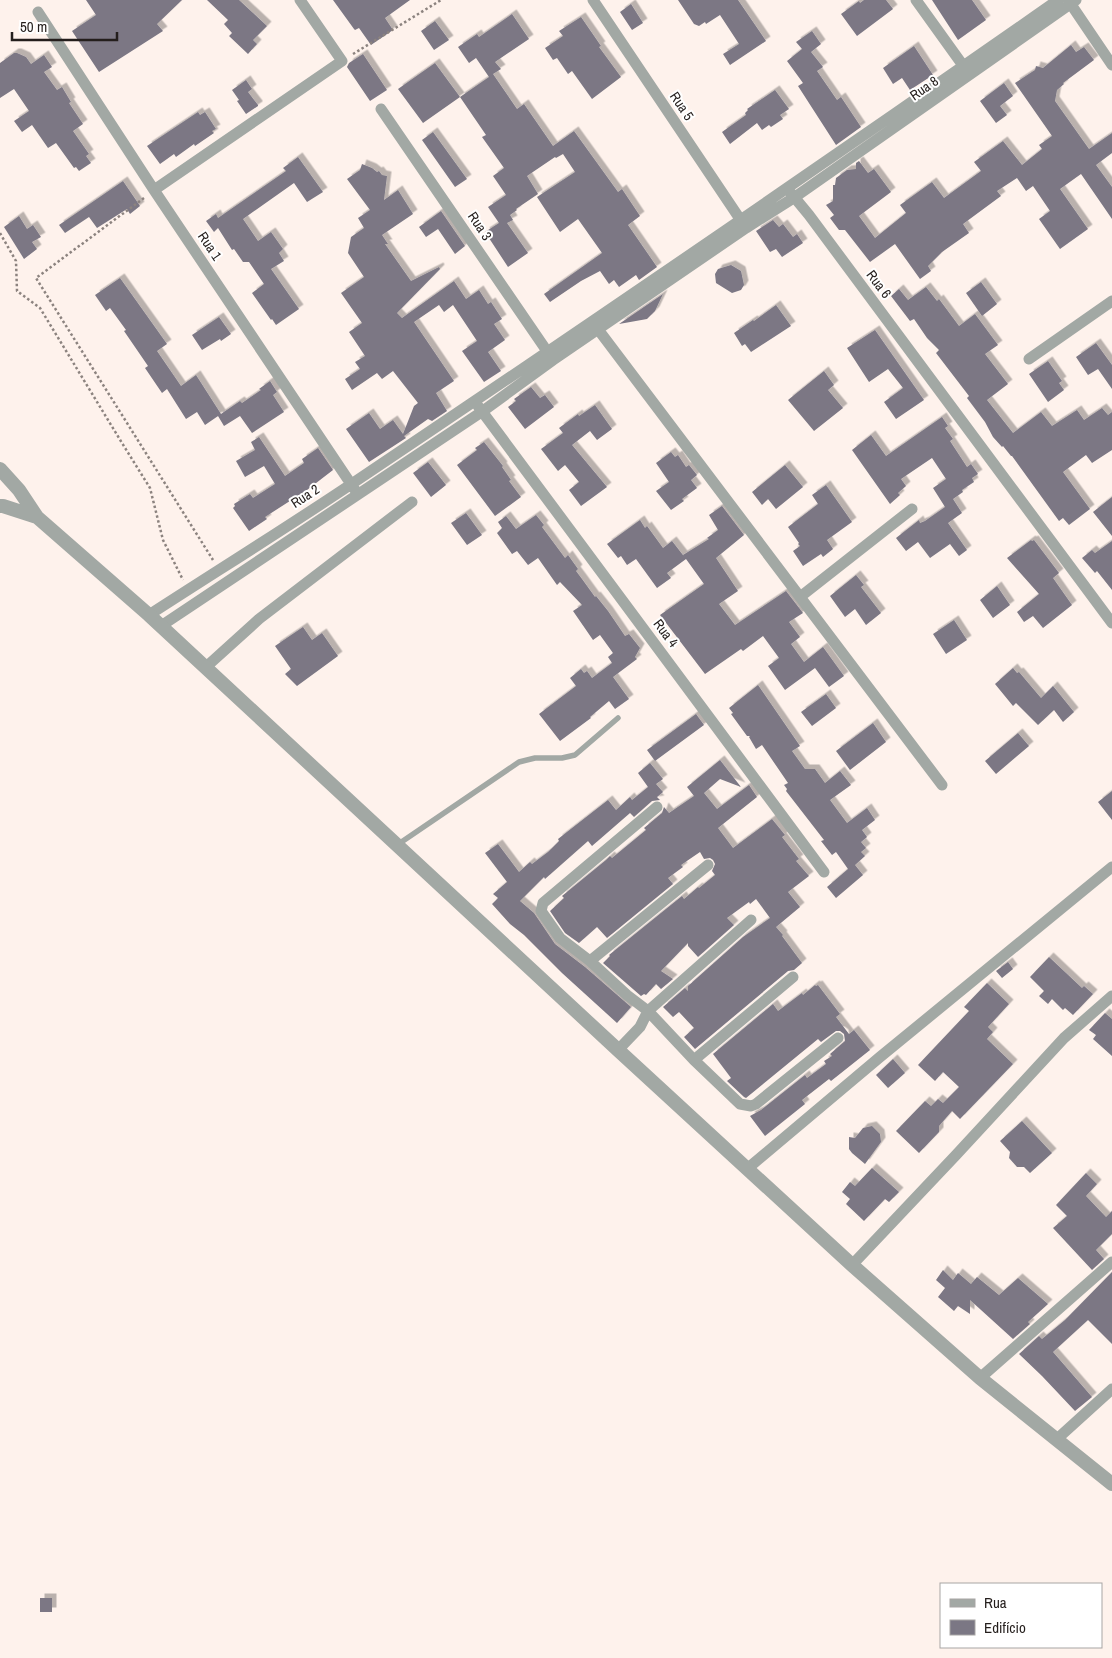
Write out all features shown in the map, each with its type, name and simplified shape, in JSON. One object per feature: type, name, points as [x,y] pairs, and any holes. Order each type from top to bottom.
[{"type":"street","points":[[154,190],[342,61],[300,0]]},
{"type":"street","name":"Rua 5","points":[[593,0],[743,224]]},
{"type":"street","points":[[916,0],[966,71]]},
{"type":"street","name":"Rua 8","points":[[966,71],[1058,0]]},
{"type":"street","name":"Rua 8","points":[[791,193],[966,71],[1071,1],[1112,65]]},
{"type":"street","name":"Rua 1","points":[[38,12],[154,190],[359,495]]},
{"type":"street","name":"Rua 3","points":[[382,109],[550,356]]},
{"type":"street","points":[[483,411],[519,378],[550,356],[791,193]]},
{"type":"street","name":"Rua 6","points":[[791,193],[1112,623]]},
{"type":"street","points":[[1029,359],[1112,301]]},
{"type":"street","points":[[595,325],[942,786]]},
{"type":"street","points":[[474,400],[519,378]]},
{"type":"street","name":"Rua 2","points":[[149,615],[351,484],[474,400]]},
{"type":"street","name":"Rua 4","points":[[474,400],[824,872]]},
{"type":"street","name":"Rua 2","points":[[161,626],[483,411]]},
{"type":"street","points":[[410,444],[416,456]]},
{"type":"street","points":[[0,469],[19,490],[37,517],[206,667],[747,1169],[980,1378],[1112,1484]]},
{"type":"street","points":[[206,667],[258,619],[412,502]]},
{"type":"street","points":[[0,506],[37,517]]},
{"type":"street","points":[[800,597],[912,509]]},
{"type":"street","points":[[247,552],[255,564]]},
{"type":"street","points":[[657,807],[543,903],[541,911],[560,938],[590,961],[627,996],[648,1011],[694,1060],[740,1104],[751,1106],[765,1098],[838,1038]]},
{"type":"street","points":[[590,961],[708,865]]},
{"type":"street","points":[[747,1169],[888,1050],[1112,867]]},
{"type":"street","points":[[618,1050],[640,1028],[648,1011],[751,920]]},
{"type":"street","points":[[694,1060],[793,977]]},
{"type":"street","points":[[852,1264],[1064,1038],[1112,996]]},
{"type":"street","points":[[980,1378],[1112,1262]]},
{"type":"street","points":[[1056,1439],[1112,1389]]},
{"type":"lane","points":[[397,845],[519,762],[535,758],[562,758],[575,755],[618,718]]},
{"type":"path","points":[[342,61],[441,0]]},
{"type":"path","points":[[154,190],[36,278],[220,570]]},
{"type":"path","points":[[0,233],[16,261],[17,291],[40,308],[150,488],[163,540],[188,590]]},
{"type":"building","points":[[86,0],[182,0],[157,24],[163,31],[99,72],[72,31],[96,15]]},
{"type":"building","points":[[207,0],[239,0],[267,26],[253,40],[257,44],[248,54],[229,36],[232,33],[224,24],[228,20]]},
{"type":"building","points":[[333,0],[410,0],[385,18],[393,30],[371,45],[359,28],[354,29]]},
{"type":"building","points":[[678,0],[738,0],[766,41],[730,65],[723,54],[739,44],[720,15],[699,26],[694,24]]},
{"type":"building","points":[[864,0],[886,0],[893,9],[857,36],[841,14],[859,1],[860,3]]},
{"type":"building","points":[[932,0],[972,0],[986,20],[958,40]]},
{"type":"building","points":[[631,4],[643,23],[632,30],[620,12]]},
{"type":"building","points":[[512,14],[529,39],[495,62],[501,69],[493,74],[517,109],[524,104],[553,146],[574,131],[618,192],[622,189],[640,216],[628,225],[657,267],[639,280],[636,275],[619,287],[614,280],[609,284],[600,271],[581,281],[550,302],[544,294],[602,253],[578,219],[560,232],[537,197],[575,172],[563,154],[555,157],[527,176],[538,194],[516,209],[510,215],[513,220],[507,223],[528,253],[508,267],[485,232],[499,223],[488,207],[506,195],[493,176],[504,168],[482,137],[486,135],[460,97],[489,77],[476,58],[469,63],[458,47],[477,34],[479,37]]},
{"type":"building","points":[[581,17],[601,46],[599,47],[621,77],[592,99],[572,71],[568,74],[557,58],[553,60],[545,48],[563,36],[559,31]]},
{"type":"building","points":[[435,21],[449,40],[434,50],[421,31]]},
{"type":"building","points":[[812,31],[821,44],[811,52],[823,67],[817,71],[837,100],[841,97],[861,127],[836,145],[798,86],[803,83],[787,61],[802,49],[796,42]]},
{"type":"building","points":[[1071,45],[1076,52],[1084,47],[1094,60],[1063,83],[1057,90],[1055,101],[1089,149],[1112,133],[1112,153],[1096,165],[1112,187],[1112,219],[1081,174],[1060,189],[1088,229],[1060,249],[1039,219],[1050,211],[1033,186],[1026,191],[1017,178],[997,191],[1001,196],[963,224],[969,233],[942,252],[928,266],[931,271],[920,279],[895,244],[870,262],[845,230],[839,230],[830,218],[834,215],[826,205],[833,201],[833,185],[835,185],[836,178],[847,170],[856,169],[856,163],[859,161],[868,173],[874,169],[891,192],[859,216],[875,238],[906,213],[900,205],[932,182],[944,198],[981,171],[974,162],[1003,141],[1022,165],[1042,149],[1039,145],[1052,136],[1015,83],[1035,70],[1036,66],[1043,68]]},
{"type":"building","points":[[914,46],[933,75],[910,90],[902,78],[893,84],[883,68]]},
{"type":"building","points":[[14,53],[26,57],[31,64],[44,55],[52,67],[44,72],[57,90],[62,87],[71,102],[69,103],[83,124],[73,131],[89,154],[86,156],[91,163],[79,171],[76,167],[74,168],[56,143],[48,148],[32,125],[22,132],[14,121],[29,111],[14,89],[0,98],[0,63]]},
{"type":"building","points":[[363,54],[387,90],[370,101],[347,67],[349,63]]},
{"type":"building","points":[[435,63],[460,97],[423,123],[398,89]]},
{"type":"building","points":[[246,80],[252,89],[248,92],[258,106],[246,114],[232,90]]},
{"type":"building","points":[[1004,83],[1013,96],[1000,106],[1007,115],[996,123],[980,101]]},
{"type":"building","points":[[775,90],[789,109],[780,115],[783,119],[771,127],[769,125],[762,130],[757,123],[730,144],[722,132],[746,115],[747,109]]},
{"type":"building","points":[[198,112],[200,115],[205,112],[216,129],[212,131],[214,133],[176,157],[174,154],[160,164],[147,146]]},
{"type":"building","points":[[433,132],[467,179],[455,187],[422,140]]},
{"type":"building","points":[[298,157],[323,192],[307,202],[294,183],[243,219],[258,241],[271,232],[283,249],[279,253],[284,261],[271,269],[299,309],[276,325],[252,293],[264,284],[249,262],[243,262],[234,249],[232,250],[218,228],[214,232],[206,221],[216,214],[218,218],[286,171],[283,168]]},
{"type":"building","points":[[362,164],[387,176],[384,200],[398,190],[413,214],[382,235],[388,244],[385,244],[411,281],[439,267],[440,269],[397,313],[402,318],[454,281],[466,299],[479,290],[488,304],[491,302],[502,319],[494,324],[505,340],[488,352],[501,371],[484,382],[462,351],[477,341],[453,305],[444,312],[439,305],[414,322],[454,381],[436,393],[447,411],[432,421],[428,419],[404,436],[406,438],[369,462],[346,429],[369,413],[380,429],[393,420],[403,434],[414,406],[418,403],[393,371],[382,379],[377,373],[352,390],[345,379],[360,369],[355,362],[365,356],[349,332],[362,323],[341,293],[364,277],[348,253],[351,237],[364,228],[358,218],[370,210],[347,179],[360,170]]},
{"type":"building","points":[[123,181],[140,206],[130,214],[127,209],[97,228],[89,217],[65,233],[59,225]]},
{"type":"building","points":[[441,211],[465,246],[455,254],[438,229],[426,237],[419,227]]},
{"type":"building","points":[[19,216],[27,229],[33,225],[41,237],[32,242],[37,249],[24,259],[4,227]]},
{"type":"building","points":[[773,220],[779,227],[783,224],[793,237],[797,234],[803,243],[782,257],[776,249],[770,252],[756,231]]},
{"type":"building","points":[[731,265],[741,271],[744,285],[741,290],[732,293],[716,283],[715,274],[718,269]]},
{"type":"building","points":[[120,278],[167,344],[157,351],[181,386],[196,375],[221,414],[205,425],[197,412],[186,419],[167,389],[162,393],[145,368],[148,366],[124,331],[126,330],[110,308],[106,311],[95,295]]},
{"type":"building","points":[[981,282],[997,304],[982,316],[966,293]]},
{"type":"building","points":[[926,287],[937,301],[939,299],[959,326],[975,314],[998,345],[985,354],[1008,384],[987,400],[1013,433],[1041,412],[1052,426],[1077,410],[1084,420],[1102,408],[1108,415],[1112,412],[1112,450],[1092,463],[1086,455],[1063,472],[1090,509],[1069,525],[1063,518],[1059,521],[1012,456],[993,437],[985,422],[967,398],[969,396],[936,353],[939,350],[927,338],[914,319],[910,321],[891,296],[899,289],[908,300]]},
{"type":"building","points":[[663,294],[655,311],[647,319],[619,324]]},
{"type":"building","points":[[776,305],[791,326],[751,352],[745,344],[742,346],[734,333]]},
{"type":"building","points":[[219,317],[231,334],[202,350],[192,335]]},
{"type":"building","points":[[875,330],[924,400],[896,419],[884,402],[903,388],[888,369],[869,382],[847,348]]},
{"type":"building","points":[[1096,343],[1112,365],[1112,389],[1098,369],[1088,375],[1076,357]]},
{"type":"building","points":[[1048,361],[1062,381],[1059,383],[1064,390],[1048,402],[1029,374]]},
{"type":"building","points":[[824,371],[834,385],[828,390],[843,408],[814,431],[788,400]]},
{"type":"building","points":[[270,381],[277,392],[273,395],[284,412],[252,433],[240,416],[224,426],[218,416],[240,401],[242,403],[261,390],[259,389]]},
{"type":"building","points":[[531,387],[540,398],[545,395],[554,407],[525,429],[508,407],[516,401],[514,399]]},
{"type":"building","points":[[595,405],[612,429],[597,440],[590,431],[572,445],[607,487],[581,506],[569,490],[579,482],[565,465],[558,471],[541,449],[563,433],[559,428],[578,414],[579,416]]},
{"type":"building","points":[[942,417],[948,426],[945,428],[953,439],[950,441],[967,467],[971,464],[978,474],[972,478],[974,482],[953,499],[962,513],[948,523],[967,550],[959,556],[950,544],[930,558],[918,542],[906,551],[896,538],[919,520],[920,523],[925,521],[945,507],[933,488],[946,479],[932,458],[901,479],[906,486],[890,504],[852,450],[871,435],[886,456]]},
{"type":"building","points":[[259,437],[285,476],[304,463],[302,459],[318,448],[333,470],[307,490],[265,517],[267,519],[249,531],[233,508],[234,504],[250,494],[253,498],[275,484],[264,466],[245,477],[236,461],[255,450],[251,442]]},
{"type":"building","points":[[484,442],[503,466],[511,480],[509,481],[521,497],[495,516],[457,465],[477,450],[475,448]]},
{"type":"building","points":[[671,452],[675,457],[678,455],[686,467],[689,465],[697,475],[691,480],[697,488],[682,499],[684,501],[671,510],[656,491],[669,482],[656,463]]},
{"type":"building","points":[[428,462],[446,485],[431,497],[413,473]]},
{"type":"building","points":[[785,465],[803,487],[776,509],[768,499],[762,505],[752,492]]},
{"type":"building","points":[[826,485],[852,522],[827,540],[833,549],[823,557],[821,554],[803,566],[793,551],[800,546],[799,543],[788,527],[818,504],[812,495]]},
{"type":"building","points":[[1112,497],[1112,536],[1093,512]]},
{"type":"building","points":[[722,506],[744,535],[716,558],[738,591],[719,604],[735,625],[786,591],[803,613],[789,622],[800,637],[791,644],[804,662],[823,647],[844,676],[829,687],[815,668],[785,690],[768,666],[779,658],[763,636],[743,651],[741,649],[705,674],[660,615],[704,584],[683,555],[709,539],[707,538],[718,530],[709,515]]},
{"type":"building","points":[[466,513],[482,535],[467,545],[451,523]]},
{"type":"building","points":[[536,515],[544,525],[542,527],[565,558],[568,555],[578,569],[576,571],[625,636],[629,634],[640,648],[635,657],[637,659],[613,677],[629,699],[615,709],[609,701],[591,718],[560,741],[539,714],[576,686],[570,678],[581,669],[584,673],[587,671],[592,678],[612,663],[608,657],[613,653],[600,635],[593,640],[573,611],[582,605],[560,582],[557,585],[538,558],[528,565],[517,551],[512,554],[497,533],[502,528],[498,522],[506,516],[516,529]]},
{"type":"building","points":[[640,520],[645,528],[647,526],[663,548],[672,541],[686,559],[667,573],[671,578],[657,588],[636,559],[627,565],[621,556],[618,558],[607,544]]},
{"type":"building","points":[[1031,540],[1034,540],[1059,573],[1053,578],[1072,605],[1043,628],[1033,616],[1024,622],[1017,612],[1039,594],[1007,558]]},
{"type":"building","points":[[1112,541],[1112,590],[1097,571],[1095,573],[1082,558],[1092,550],[1095,553]]},
{"type":"building","points":[[856,575],[864,585],[861,587],[881,613],[866,625],[855,609],[845,617],[830,596]]},
{"type":"building","points":[[997,586],[1010,605],[993,618],[980,600]]},
{"type":"building","points":[[954,620],[967,640],[946,654],[933,634]]},
{"type":"building","points":[[303,627],[312,640],[322,633],[338,656],[297,686],[285,674],[291,669],[275,646]]},
{"type":"building","points":[[1013,668],[1017,673],[1019,672],[1041,698],[1053,686],[1074,712],[1063,722],[1054,710],[1038,725],[1016,703],[1013,706],[995,684]]},
{"type":"building","points":[[758,685],[800,746],[792,751],[805,769],[815,769],[825,783],[840,771],[851,785],[830,800],[847,823],[867,808],[875,820],[862,830],[867,837],[861,842],[866,848],[861,852],[865,856],[855,865],[863,875],[836,898],[827,887],[848,869],[836,852],[832,855],[821,841],[824,840],[786,791],[787,789],[784,785],[788,783],[762,745],[756,749],[750,736],[747,736],[731,714],[733,713],[729,708]]},
{"type":"building","points":[[826,694],[836,708],[812,726],[801,712]]},
{"type":"building","points":[[696,714],[704,725],[655,761],[647,750]]},
{"type":"building","points":[[873,723],[886,742],[850,770],[836,751]]},
{"type":"building","points":[[1018,733],[1029,746],[996,774],[985,761]]},
{"type":"building","points":[[720,760],[741,787],[720,779],[704,793],[717,809],[749,785],[757,797],[718,828],[733,848],[772,819],[785,835],[782,837],[799,859],[796,861],[809,876],[788,892],[800,907],[776,927],[802,963],[794,970],[788,971],[695,1049],[684,1037],[694,1028],[679,1012],[673,1017],[663,1007],[685,988],[688,991],[688,986],[743,937],[770,918],[756,899],[727,918],[734,925],[698,957],[688,946],[688,943],[661,971],[673,979],[661,989],[656,984],[646,995],[641,996],[603,963],[609,955],[682,896],[684,899],[715,875],[712,871],[715,864],[713,860],[710,858],[704,859],[700,852],[681,865],[683,867],[668,878],[673,884],[607,938],[597,927],[579,943],[565,933],[550,911],[564,898],[562,896],[610,856],[612,858],[646,830],[644,828],[662,813],[664,807],[669,813],[694,796],[687,787]]},
{"type":"building","points":[[650,763],[663,779],[656,784],[663,792],[657,797],[660,800],[652,801],[634,817],[630,813],[592,846],[588,841],[545,879],[544,877],[520,901],[534,913],[555,944],[631,1007],[617,1023],[510,924],[492,904],[498,898],[493,894],[507,882],[485,853],[498,844],[519,872],[530,862],[532,864],[548,852],[559,841],[558,839],[608,800],[616,810],[630,797],[632,800],[648,787],[638,773]]},
{"type":"building","points":[[1112,791],[1112,820],[1098,802]]},
{"type":"building","points":[[1049,957],[1082,988],[1084,986],[1093,994],[1073,1015],[1065,1008],[1063,1010],[1052,999],[1048,1004],[1039,996],[1044,991],[1030,977]]},
{"type":"building","points":[[1008,962],[1013,969],[1002,978],[996,971]]},
{"type":"building","points":[[987,983],[1009,1004],[988,1027],[993,1032],[987,1039],[1013,1064],[960,1119],[952,1111],[939,1126],[939,1132],[919,1153],[896,1131],[925,1101],[931,1106],[938,1099],[943,1103],[959,1087],[943,1072],[935,1081],[918,1065],[969,1011],[964,1007]]},
{"type":"building","points":[[815,985],[818,985],[840,1014],[836,1017],[849,1034],[854,1030],[870,1050],[831,1081],[829,1079],[802,1100],[805,1104],[765,1136],[750,1116],[761,1110],[805,1075],[807,1078],[826,1064],[824,1061],[832,1056],[830,1054],[845,1041],[844,1034],[836,1031],[821,1042],[818,1039],[746,1098],[727,1081],[731,1078],[713,1054],[773,1004],[778,1011]]},
{"type":"building","points":[[1105,1013],[1112,1019],[1112,1056],[1093,1039],[1096,1035],[1089,1030]]},
{"type":"building","points":[[893,1059],[905,1073],[888,1088],[876,1075]]},
{"type":"building","points":[[1022,1121],[1052,1153],[1030,1173],[1024,1167],[1017,1167],[1009,1158],[1010,1152],[1000,1141]]},
{"type":"building","points":[[872,1126],[880,1134],[881,1142],[865,1164],[849,1149],[849,1137],[855,1138],[863,1128]]},
{"type":"building","points":[[872,1168],[899,1192],[889,1202],[885,1199],[864,1221],[846,1204],[850,1199],[842,1192],[850,1182],[855,1186]]},
{"type":"building","points":[[1086,1173],[1097,1184],[1086,1196],[1106,1217],[1112,1211],[1112,1234],[1096,1250],[1104,1259],[1092,1270],[1053,1228],[1067,1216],[1056,1205]]},
{"type":"building","points":[[943,1270],[953,1280],[958,1273],[971,1284],[977,1277],[999,1295],[1018,1278],[1048,1304],[1013,1339],[970,1300],[970,1314],[958,1306],[954,1311],[938,1297],[945,1288],[936,1280]]},
{"type":"building","points":[[1112,1272],[1112,1344],[1088,1320],[1053,1352],[1092,1397],[1075,1411],[1019,1354],[1039,1336],[1042,1339],[1065,1320]]},
{"type":"building","points":[[40,1598],[52,1598],[52,1612],[40,1612]]}]
